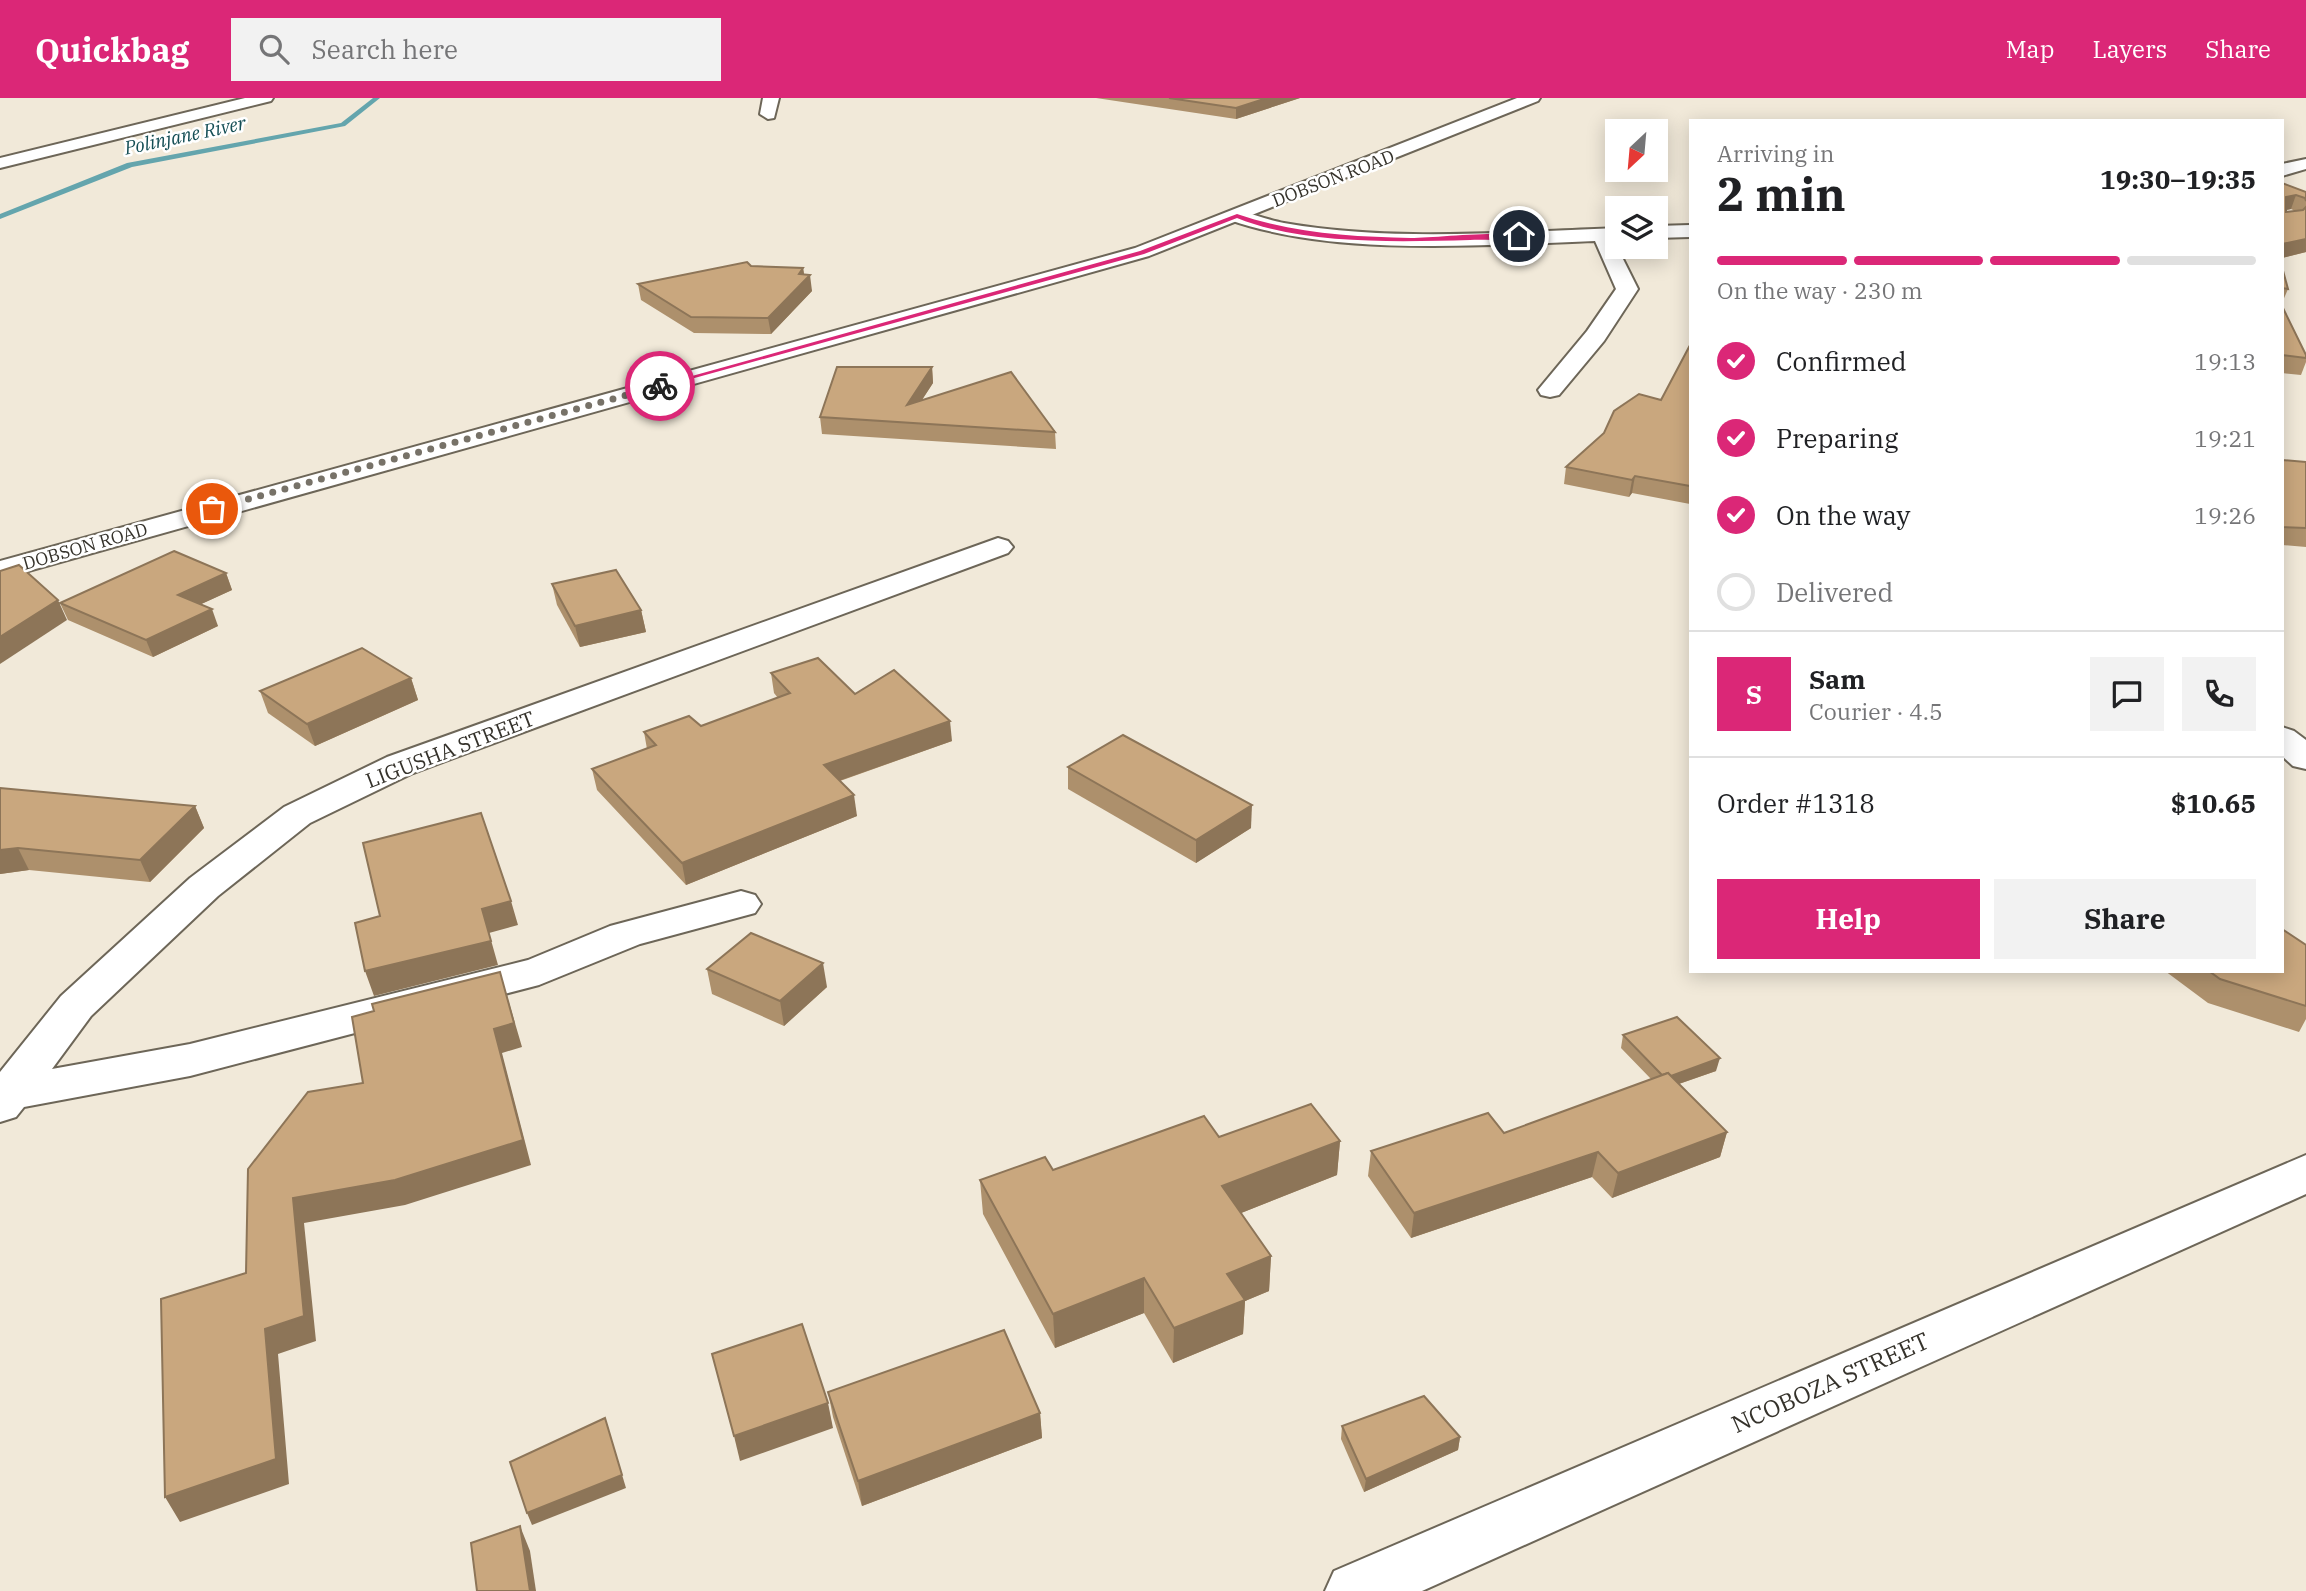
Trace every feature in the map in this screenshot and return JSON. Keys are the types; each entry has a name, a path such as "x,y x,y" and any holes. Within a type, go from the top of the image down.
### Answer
{"street":[{"path":"0,163 265,98"},
{"name":"DOBSON ROAD","path":"0,570 1142,252 1532,98"},
{"path":"2284,169 2306,164"},
{"path":"2284,169 2306,172"},
{"path":"1237,216 1258,224 1293,231 1409,239 1605,234"},
{"path":"1668,232 1689,231"},
{"path":"1550,390 1596,336 1627,289 1618,259"},
{"name":"LIGUSHA STREET","path":"4,1099 76,1006 204,887 296,815 400,765 998,547"},
{"path":"2284,740 2306,758"},
{"path":"4,1099 190,1060 539,971 625,935 741,904"},
{"name":"NCOBOZA STREET","path":"1355,1591 2306,1173"}],"building":[{"path":"1169,98 1267,98 1236,108"},
{"path":"2284,184 2306,192 2306,201 2296,195 2286,197 2286,212 2303,210 2306,207 2306,239 2284,244"},
{"path":"747,262 751,266 803,268 799,274 810,275 768,318 691,317 638,284"},
{"path":"2284,310 2306,355 2306,358 2284,355"},
{"path":"1689,347 1689,486 1635,476 1632,480 1566,467 1604,433 1614,411 1639,394 1661,400"},
{"path":"837,367 932,367 907,405 1011,372 1055,432 820,417"},
{"path":"2284,460 2306,462 2306,528 2284,527"},
{"path":"174,551 226,573 178,595 212,609 146,640 60,603"},
{"path":"19,565 58,600 0,637 0,571"},
{"path":"616,570 641,610 575,626 552,584"},
{"path":"362,648 411,678 307,724 260,691"},
{"path":"818,658 855,694 894,670 950,721 824,765 854,795 682,863 592,769 656,745 644,732 689,716 701,726 790,693 771,673"},
{"path":"1123,735 1252,805 1196,840 1068,767"},
{"path":"0,788 195,806 140,860 18,848 0,850"},
{"path":"481,813 511,901 482,909 491,941 365,971 355,923 380,916 363,843"},
{"path":"2284,930 2306,945 2306,1006 2220,979 2212,973 2284,973"},
{"path":"751,933 823,963 780,1001 707,969"},
{"path":"500,972 514,1023 494,1029 523,1140 395,1180 293,1198 304,1316 265,1329 276,1459 165,1497 161,1299 246,1273 248,1169 308,1092 363,1083 352,1017 374,1011 372,1004"},
{"path":"1677,1017 1720,1058 1671,1076 1668,1073 1662,1075 1623,1035"},
{"path":"1668,1073 1727,1132 1618,1173 1598,1152 1414,1213 1371,1151 1488,1113 1504,1133"},
{"path":"1311,1104 1340,1141 1222,1186 1271,1256 1227,1274 1245,1300 1174,1328 1144,1278 1053,1314 980,1180 1045,1157 1053,1170 1204,1116 1219,1137"},
{"path":"802,1324 828,1403 734,1436 712,1354"},
{"path":"1004,1330 1040,1413 858,1481 828,1392"},
{"path":"1424,1396 1460,1437 1366,1479 1342,1426"},
{"path":"605,1418 622,1475 527,1513 510,1462"},
{"path":"520,1526 530,1591 477,1591 471,1543"}],"waterway":[{"name":"Polinjane River","path":"0,217 130,165 343,125 377,98"}],"way so far":[{"path":"212,509 660,386"}],"route":[{"path":"660,386 1142,252 1237,216 1258,224 1293,231 1350,236 1409,239 1519,236"}]}
